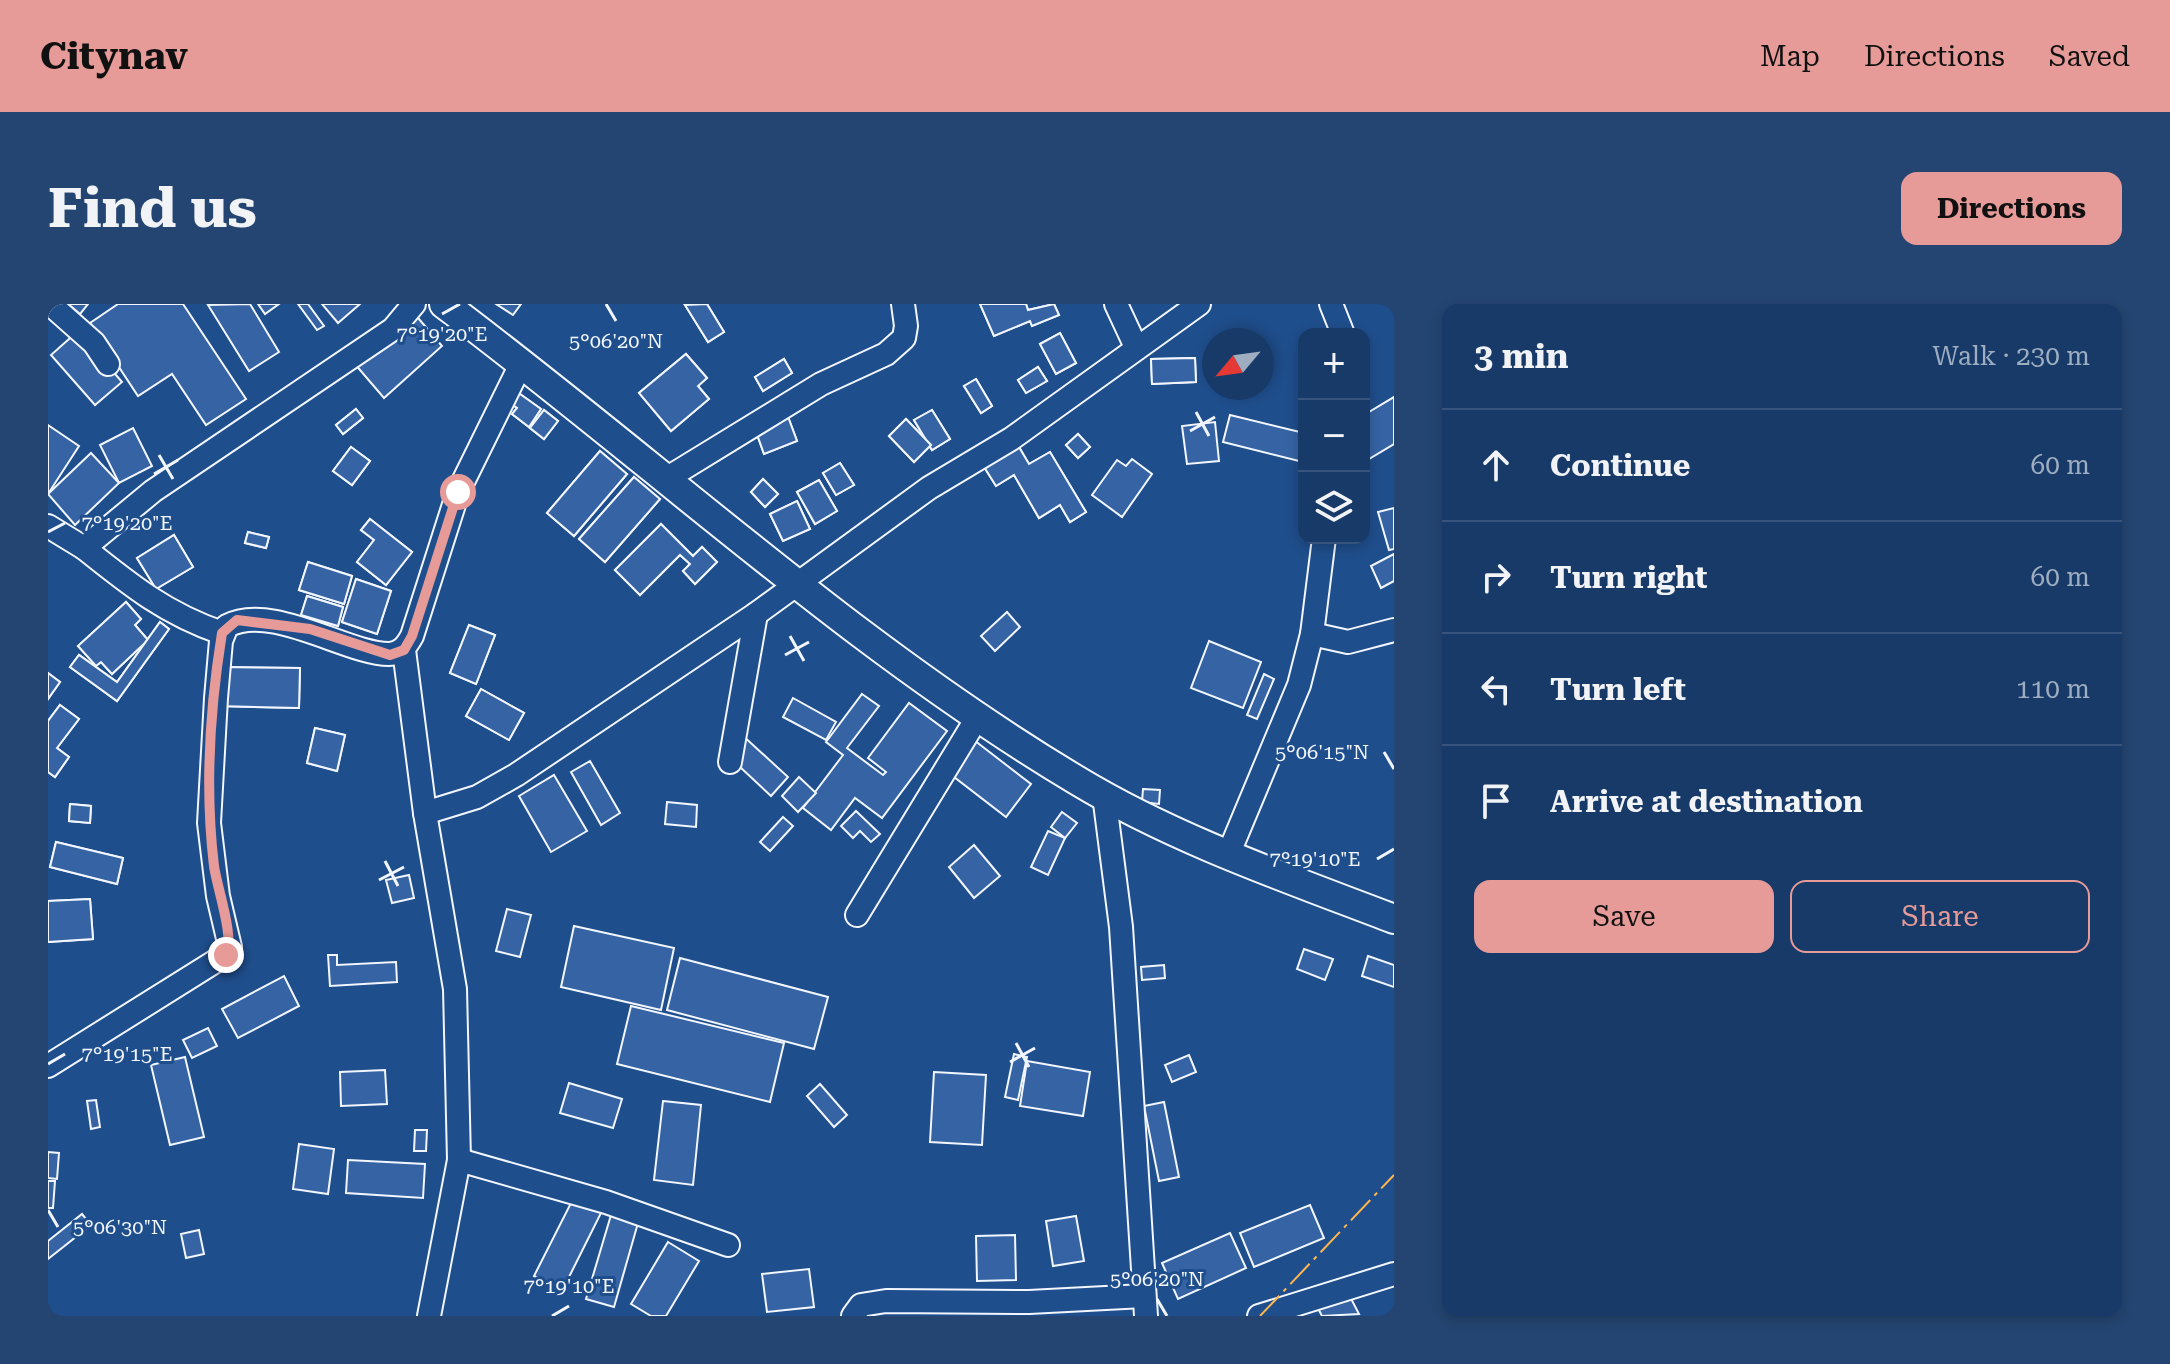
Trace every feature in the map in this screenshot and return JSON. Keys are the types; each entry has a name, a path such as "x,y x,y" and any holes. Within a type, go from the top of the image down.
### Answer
{"main road":[{"path":"444,304 522,362 797,583 977,718 1104,795 1228,855 1394,919"}],"street":[{"path":"50,304 94,343 108,364"},
{"path":"84,548 153,491 393,329 414,304"},
{"path":"666,479 821,384 886,354 904,338 903,304"},
{"path":"1116,304 1136,347"},
{"path":"425,813 497,787 756,614 929,488 1011,439 1199,304"},
{"path":"1331,304 1341,328"},
{"path":"429,1316 459,1160 455,989 425,813 404,650 412,636 458,492 522,362"},
{"path":"48,526 84,548 153,602 183,620 222,633"},
{"path":"1228,855 1299,685 1312,634 1323,544"},
{"path":"730,762 756,614"},
{"path":"48,1066 219,959 230,947 218,896 209,823 222,633 237,620 249,621 310,629 390,655 404,650"},
{"path":"1312,634 1348,642 1394,630"},
{"path":"857,915 977,718"},
{"path":"853,1316 861,1305 886,1301 1145,1306 1121,927 1104,795"},
{"path":"459,1160 606,1202 728,1245"},
{"path":"1259,1316 1394,1274"}],"building":[{"path":"68,304 88,304 80,314"},
{"path":"118,304 183,304 246,399 206,425 172,374 138,396 90,323"},
{"path":"250,304 279,352 249,371 208,305"},
{"path":"258,304 279,304 265,314"},
{"path":"298,304 308,304 324,326 317,330"},
{"path":"322,304 360,304 338,323"},
{"path":"496,304 521,304 513,315"},
{"path":"707,304 724,332 708,342 685,305"},
{"path":"707,304 724,332 708,342 685,305"},
{"path":"980,304 1026,304 1028,310 1054,304 1059,315 1032,326 1030,321 994,336"},
{"path":"980,304 1026,304 1028,310 1054,304 1059,315 1032,326 1030,321 994,336"},
{"path":"413,312 442,346 384,398 354,363"},
{"path":"78,331 122,382 95,405 51,355"},
{"path":"1060,333 1076,363 1056,374 1040,344"},
{"path":"1060,333 1076,363 1056,374 1040,344"},
{"path":"686,354 707,378 698,386 709,399 671,431 639,393"},
{"path":"686,354 707,378 698,386 709,399 671,431 639,393"},
{"path":"1195,358 1196,382 1152,384 1151,359"},
{"path":"1195,358 1196,382 1152,384 1151,359"},
{"path":"784,359 792,373 763,391 755,377"},
{"path":"784,359 792,373 763,391 755,377"},
{"path":"1038,367 1047,381 1026,393 1018,380"},
{"path":"1038,367 1047,381 1026,393 1018,380"},
{"path":"976,379 992,406 981,413 964,386"},
{"path":"976,379 992,406 981,413 964,386"},
{"path":"513,389 541,409 529,427 512,414 517,408 506,400"},
{"path":"513,389 541,409 529,427 512,414 517,408 506,400"},
{"path":"1394,397 1394,444 1370,458 1370,411"},
{"path":"356,409 363,418 343,434 336,425"},
{"path":"356,409 363,418 343,434 336,425"},
{"path":"544,410 558,421 544,439 530,428"},
{"path":"544,410 558,421 544,439 530,428"},
{"path":"932,410 950,439 932,450 914,420"},
{"path":"932,410 950,439 932,450 914,420"},
{"path":"787,414 797,441 764,454 754,426"},
{"path":"787,414 797,441 764,454 754,426"},
{"path":"1230,415 1298,432 1298,461 1223,442"},
{"path":"906,419 931,445 914,462 889,436"},
{"path":"906,419 931,445 914,462 889,436"},
{"path":"1215,422 1219,461 1187,464 1182,426"},
{"path":"48,425 79,446 48,494"},
{"path":"133,428 152,466 119,483 100,445"},
{"path":"1078,434 1090,447 1078,458 1066,445"},
{"path":"1078,434 1090,447 1078,458 1066,445"},
{"path":"1016,442 1029,464 1050,452 1086,512 1070,522 1060,505 1039,518 1014,475 996,486 981,462"},
{"path":"1016,442 1029,464 1050,452 1086,512 1070,522 1060,505 1039,518 1014,475 996,486 981,462"},
{"path":"351,447 370,461 352,485 333,471"},
{"path":"351,447 370,461 352,485 333,471"},
{"path":"600,451 627,474 574,536 547,513"},
{"path":"600,451 627,474 574,536 547,513"},
{"path":"91,453 119,483 75,525 48,494"},
{"path":"1132,459 1152,474 1122,517 1092,495 1117,460 1126,466"},
{"path":"840,463 854,485 836,495 823,473"},
{"path":"840,463 854,485 836,495 823,473"},
{"path":"634,477 660,499 605,562 579,539"},
{"path":"634,477 660,499 605,562 579,539"},
{"path":"763,479 778,494 765,507 751,492"},
{"path":"763,479 778,494 765,507 751,492"},
{"path":"819,480 837,511 815,524 797,492"},
{"path":"819,480 837,511 815,524 797,492"},
{"path":"797,501 810,529 783,541 770,514"},
{"path":"797,501 810,529 783,541 770,514"},
{"path":"1394,508 1394,549 1389,550 1378,512"},
{"path":"370,519 412,552 386,585 357,562 374,540 361,530"},
{"path":"370,519 412,552 386,585 357,562 374,540 361,530"},
{"path":"661,524 693,556 702,547 717,562 695,584 683,571 690,564 680,555 640,595 615,570"},
{"path":"661,524 693,556 702,547 717,562 695,584 683,571 690,564 680,555 640,595 615,570"},
{"path":"248,532 269,537 266,548 245,543"},
{"path":"248,532 269,537 266,548 245,543"},
{"path":"174,535 193,567 156,589 137,558"},
{"path":"174,535 193,567 156,589 137,558"},
{"path":"1394,554 1394,581 1381,588 1371,566"},
{"path":"308,562 352,576 344,604 299,590"},
{"path":"308,562 352,576 344,604 299,590"},
{"path":"356,579 391,591 377,634 342,622"},
{"path":"356,579 391,591 377,634 342,622"},
{"path":"307,596 343,607 338,626 301,615"},
{"path":"307,596 343,607 338,626 301,615"},
{"path":"126,602 141,619 135,625 148,640 112,674 101,662 96,666 78,646"},
{"path":"126,602 141,619 135,625 148,640 112,674 101,662 96,666 78,646"},
{"path":"1007,612 1020,627 995,651 981,636"},
{"path":"160,622 169,629 117,701 70,667 79,655 117,682"},
{"path":"160,622 169,629 117,701 70,667 79,655 117,682"},
{"path":"469,625 495,635 476,684 450,673"},
{"path":"469,625 495,635 476,684 450,673"},
{"path":"1209,641 1261,662 1243,708 1191,688"},
{"path":"218,667 300,668 299,708 218,706"},
{"path":"218,667 300,668 299,708 218,706"},
{"path":"48,673 60,682 48,699"},
{"path":"48,673 60,682 48,699"},
{"path":"1264,674 1274,679 1257,719 1247,715"},
{"path":"481,689 524,713 509,740 466,716"},
{"path":"481,689 524,713 509,740 466,716"},
{"path":"862,694 879,706 847,748 883,775 886,772 868,758 909,703 947,731 882,818 855,798 831,830 803,808 843,755 826,742"},
{"path":"793,698 836,722 826,740 783,717"},
{"path":"60,705 79,719 57,748 69,757 55,777 48,772 48,721"},
{"path":"60,705 79,719 57,748 69,757 55,777 48,772 48,721"},
{"path":"315,728 345,735 337,771 307,763"},
{"path":"315,728 345,735 337,771 307,763"},
{"path":"741,734 788,777 771,796 725,753"},
{"path":"970,737 1031,784 1006,817 945,770"},
{"path":"590,761 620,813 601,825 571,772"},
{"path":"554,775 587,831 551,852 519,796"},
{"path":"799,777 816,793 798,812 782,796"},
{"path":"1143,789 1160,790 1159,804 1142,802"},
{"path":"667,802 697,805 696,827 665,824"},
{"path":"70,804 91,806 90,823 69,821"},
{"path":"70,804 91,806 90,823 69,821"},
{"path":"856,811 880,834 871,842 860,831 853,838 841,826"},
{"path":"1062,812 1077,823 1065,838 1051,827"},
{"path":"783,817 793,826 770,851 760,842"},
{"path":"1048,831 1065,838 1048,875 1031,867"},
{"path":"56,842 123,858 117,884 50,867"},
{"path":"56,842 123,858 117,884 50,867"},
{"path":"974,845 1000,876 974,898 949,867"},
{"path":"409,875 414,898 392,903 386,880"},
{"path":"90,899 93,939 48,942 48,901"},
{"path":"90,899 93,939 48,942 48,901"},
{"path":"507,909 531,915 520,957 496,951"},
{"path":"574,926 674,948 661,1010 561,987"},
{"path":"1304,949 1333,959 1325,980 1297,969"},
{"path":"328,955 337,955 337,965 396,962 397,982 330,986"},
{"path":"1368,956 1394,965 1394,987 1362,976"},
{"path":"680,958 828,997 814,1049 667,1010"},
{"path":"1164,965 1165,978 1142,980 1141,967"},
{"path":"284,976 299,1006 238,1038 222,1009"},
{"path":"631,1006 784,1043 770,1102 617,1064"},
{"path":"208,1028 217,1046 192,1058 183,1040"},
{"path":"1014,1054 1027,1057 1018,1100 1005,1097"},
{"path":"1189,1055 1196,1072 1172,1082 1165,1065"},
{"path":"185,1057 204,1137 170,1145 151,1065"},
{"path":"1027,1061 1090,1072 1083,1116 1020,1106"},
{"path":"385,1070 387,1104 341,1106 340,1072"},
{"path":"934,1072 986,1075 982,1145 930,1142"},
{"path":"569,1083 622,1099 613,1128 560,1113"},
{"path":"820,1084 847,1115 834,1127 807,1096"},
{"path":"96,1100 100,1127 91,1129 87,1101"},
{"path":"663,1101 701,1105 693,1185 654,1180"},
{"path":"1164,1102 1179,1177 1159,1181 1144,1106"},
{"path":"415,1130 427,1130 426,1151 414,1151"},
{"path":"299,1144 334,1149 328,1194 293,1189"},
{"path":"48,1152 59,1153 57,1179 48,1178"},
{"path":"348,1160 425,1164 423,1198 346,1193"},
{"path":"48,1181 55,1181 53,1208 48,1208"},
{"path":"573,1199 601,1213 562,1291 534,1276"},
{"path":"1310,1205 1324,1238 1254,1267 1240,1233"},
{"path":"82,1214 91,1225 48,1259 48,1241"},
{"path":"611,1215 638,1223 614,1307 586,1299"},
{"path":"1076,1216 1084,1261 1053,1266 1046,1221"},
{"path":"199,1230 204,1254 186,1258 181,1234"},
{"path":"1230,1233 1246,1268 1178,1299 1162,1263"},
{"path":"1015,1235 1016,1280 977,1281 976,1236"},
{"path":"668,1242 699,1261 666,1316 651,1316 631,1304"},
{"path":"809,1269 814,1307 767,1312 762,1274"},
{"path":"1343,1283 1359,1314 1322,1316 1313,1299"}],"power":[{"path":"1260,1316 1394,1175"}],"route":[{"path":"226,955 230,938 218,896 209,823 222,633 237,620 249,621 310,629 390,655 404,650 412,636 458,492"}]}
